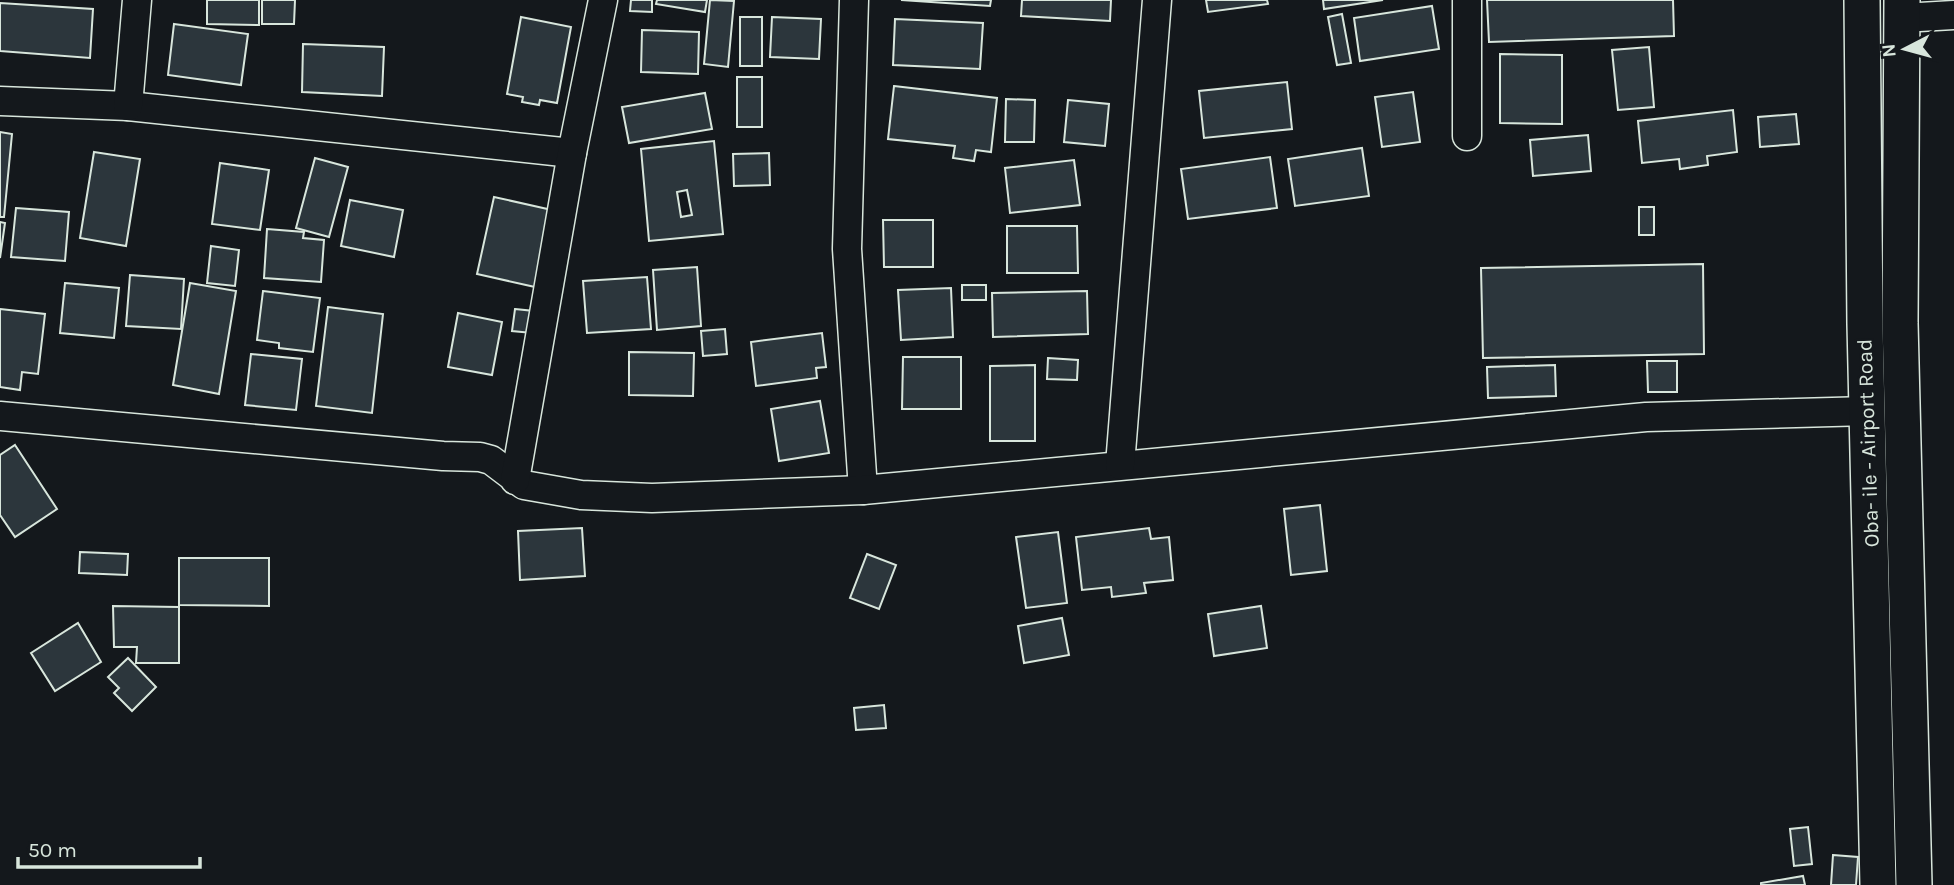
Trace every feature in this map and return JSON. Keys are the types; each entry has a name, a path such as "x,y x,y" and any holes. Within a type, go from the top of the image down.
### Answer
{"main road":[{"name":"Oba- ile - Airport Road","path":"1862,0 1865,324 1878,885"},
{"name":"Oba- ile - Airport Road","path":"1902,9 1900,323 1914,885"},
{"path":"1865,324 1900,323"}],"street":[{"path":"128,106 137,0"},
{"path":"515,480 572,153 603,0"},
{"path":"854,0 847,249 863,489"},
{"path":"1120,465 1157,0"},
{"path":"1467,0 1467,136"},
{"path":"1902,9 1954,15"},
{"path":"0,101 128,106 572,153"},
{"path":"0,416 443,456 480,457 491,460 524,485 581,495 652,498 863,489 1646,417 1868,411"}],"building":[{"path":"207,0 259,0 259,25 207,24"},
{"path":"262,0 295,0 294,24 262,24"},
{"path":"631,0 652,0 652,12 630,11"},
{"path":"657,0 707,0 705,12 656,4"},
{"path":"710,0 734,1 728,67 704,64"},
{"path":"901,0 991,0 990,6"},
{"path":"1022,0 1111,0 1110,21 1021,16"},
{"path":"1206,0 1267,0 1268,4 1208,12"},
{"path":"1323,0 1383,0 1324,9"},
{"path":"1487,0 1673,0 1674,36 1489,42"},
{"path":"0,3 93,9 90,58 0,51"},
{"path":"1432,6 1439,49 1360,61 1354,18"},
{"path":"1342,14 1351,63 1337,65 1328,17"},
{"path":"521,17 571,27 557,103 540,100 539,105 522,102 523,97 507,94"},
{"path":"740,17 762,17 762,66 740,66"},
{"path":"772,17 821,19 819,59 770,57"},
{"path":"895,19 983,23 980,69 893,65"},
{"path":"174,24 248,34 241,85 168,75"},
{"path":"642,30 699,32 698,74 641,72"},
{"path":"303,44 384,47 382,96 302,92"},
{"path":"1649,47 1654,107 1618,110 1612,50"},
{"path":"1500,54 1562,55 1562,124 1500,123"},
{"path":"737,77 762,77 762,127 737,127"},
{"path":"1287,82 1292,129 1204,138 1199,91"},
{"path":"894,86 997,98 991,152 976,150 974,161 953,158 955,146 888,139"},
{"path":"1413,92 1420,142 1382,147 1375,97"},
{"path":"705,93 712,129 629,143 622,107"},
{"path":"1006,99 1035,100 1034,142 1005,142"},
{"path":"1068,100 1109,104 1105,146 1064,142"},
{"path":"1733,110 1737,152 1707,156 1708,165 1680,169 1679,159 1642,163 1638,121"},
{"path":"1796,114 1799,144 1760,147 1758,117"},
{"path":"0,132 12,134 4,217 0,217"},
{"path":"1588,135 1591,171 1533,176 1530,140"},
{"path":"714,141 723,234 649,241 641,149","holes":["687,190 692,215 681,217 677,192"]},
{"path":"1362,148 1369,196 1295,206 1288,159"},
{"path":"94,152 140,159 126,246 80,238"},
{"path":"769,153 770,185 734,186 733,154"},
{"path":"1270,157 1277,208 1188,219 1181,169"},
{"path":"315,158 348,167 329,237 296,228"},
{"path":"1074,160 1080,205 1010,213 1005,168"},
{"path":"220,163 269,170 260,230 212,224"},
{"path":"494,197 552,210 535,287 477,274"},
{"path":"350,200 403,210 394,257 341,246"},
{"path":"1639,207 1654,207 1654,235 1639,235"},
{"path":"16,208 69,212 65,261 11,257"},
{"path":"883,220 933,220 933,267 884,267"},
{"path":"0,222 5,223 0,258"},
{"path":"1007,226 1077,226 1078,273 1007,273"},
{"path":"267,229 304,232 303,238 324,240 321,282 264,278"},
{"path":"211,246 239,250 235,286 207,283"},
{"path":"1703,264 1704,354 1483,358 1481,268"},
{"path":"697,267 701,326 657,330 653,270"},
{"path":"130,275 184,279 181,329 126,326"},
{"path":"647,277 651,329 587,333 583,281"},
{"path":"65,283 119,288 114,338 60,333"},
{"path":"190,283 236,291 219,394 173,385"},
{"path":"962,285 986,285 986,300 962,300"},
{"path":"951,288 953,337 901,340 898,290"},
{"path":"263,291 320,298 313,352 279,348 279,343 257,340"},
{"path":"1087,291 1088,334 993,337 992,293"},
{"path":"328,307 383,314 372,413 316,406"},
{"path":"0,309 45,314 38,374 22,372 20,390 0,387"},
{"path":"515,309 534,311 532,333 512,331"},
{"path":"458,313 502,322 492,375 448,367"},
{"path":"725,329 727,354 703,356 701,331"},
{"path":"822,333 826,367 816,368 817,378 756,386 751,342"},
{"path":"629,352 694,353 693,396 629,395"},
{"path":"251,354 302,359 296,410 245,405"},
{"path":"903,357 961,357 961,409 902,409"},
{"path":"1048,358 1078,360 1077,380 1047,379"},
{"path":"1647,361 1677,361 1677,392 1648,392"},
{"path":"1035,365 1035,441 990,441 990,366"},
{"path":"1555,365 1556,396 1488,398 1487,367"},
{"path":"820,401 829,453 779,461 771,409"},
{"path":"15,445 57,509 15,537 0,515 0,455"},
{"path":"1320,505 1327,571 1291,575 1284,509"},
{"path":"582,528 585,576 520,580 518,531"},
{"path":"1149,528 1151,539 1169,537 1173,580 1144,583 1146,593 1112,597 1111,587 1082,590 1076,537"},
{"path":"1058,532 1067,603 1026,608 1016,537"},
{"path":"80,552 128,554 127,575 79,573"},
{"path":"867,554 896,565 879,609 850,598"},
{"path":"179,558 269,558 269,606 179,605"},
{"path":"113,606 179,607 179,663 136,663 137,647 114,647"},
{"path":"1261,606 1267,648 1214,656 1208,614"},
{"path":"1062,618 1069,655 1024,663 1018,626"},
{"path":"78,623 101,662 55,691 31,653"},
{"path":"128,658 156,687 132,711 114,693 119,688 108,677"},
{"path":"884,705 886,728 856,730 854,708"},
{"path":"1808,827 1812,864 1794,866 1790,829"},
{"path":"1833,855 1858,857 1856,885 1831,885"},
{"path":"1803,876 1805,885 1761,885 1761,883"}]}
